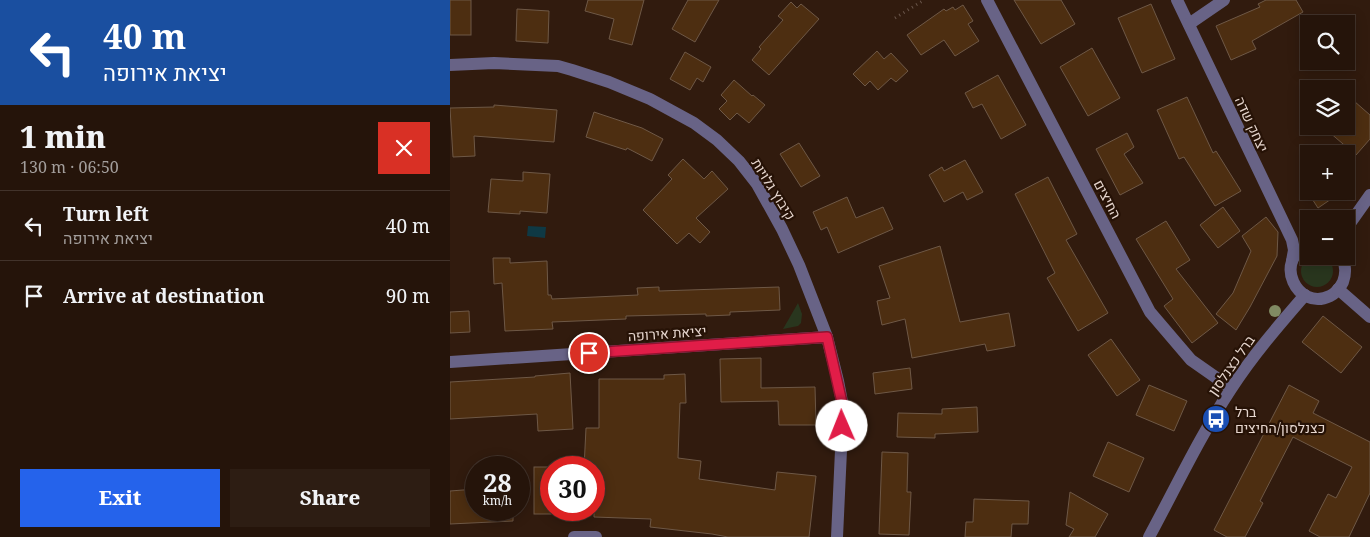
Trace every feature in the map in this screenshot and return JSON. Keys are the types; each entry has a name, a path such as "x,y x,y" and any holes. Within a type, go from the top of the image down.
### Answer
{"street":[{"name":"החיצים","path":"987,0 1150,312 1191,360 1231,388"},
{"name":"יצחק שדה","path":"1177,0 1292,240 1294,250 1290,270 1291,279 1295,287 1304,295"},
{"path":"1188,24 1224,0"},
{"name":"קיבוץ גלויות","path":"450,65 477,62 558,66 609,82 650,99 694,122 740,161 757,184 782,229 799,265 827,337 843,407 837,537"},
{"path":"1355,216 1370,195"},
{"path":"1292,261 1300,250"},
{"path":"1304,295 1319,299 1328,297 1338,289 1345,277 1344,265"},
{"path":"1338,289 1370,318"},
{"name":"ברל כצנלסון","path":"1150,537 1203,435 1231,388 1262,345 1304,295"},
{"name":"יציאת אירופה","path":"450,362 827,337"},
{"path":"574,537 596,537"}],"path":[{"path":"895,18 924,0"}],"green space":[{"path":"1303,265 1331,265 1333,271 1328,282 1317,287 1306,282 1301,271"},
{"path":"798,303 802,314 801,323 798,326 783,329"}],"water":[{"path":"528,226 546,227 545,238 527,236"}],"building":[{"path":"450,0 471,0 471,35 450,35"},
{"path":"588,0 644,0 632,45 609,39 614,19 585,11"},
{"path":"688,0 719,0 695,42 672,29"},
{"path":"1014,0 1061,0 1075,24 1041,44"},
{"path":"1266,0 1296,0 1303,12 1252,41 1256,49 1231,60 1216,26 1260,7 1258,4"},
{"path":"791,2 797,8 801,4 819,19 769,75 752,60 761,49 759,47 783,20 778,16"},
{"path":"1151,4 1175,59 1142,73 1118,18"},
{"path":"963,5 973,21 968,24 979,41 955,56 944,40 921,55 907,35 944,9 946,11 953,7 955,10"},
{"path":"517,9 549,11 548,43 516,41"},
{"path":"1092,48 1120,98 1088,116 1060,67"},
{"path":"877,51 884,59 891,53 908,71 896,82 891,78 878,90 870,81 865,86 853,74"},
{"path":"685,52 711,67 703,82 697,78 690,90 670,79"},
{"path":"998,75 1026,125 1001,139 982,104 973,108 965,93"},
{"path":"734,80 765,105 749,123 737,113 730,120 719,109 727,101 721,95"},
{"path":"1187,97 1213,153 1216,151 1241,191 1215,206 1184,157 1179,159 1157,110"},
{"path":"1355,102 1370,115 1370,139 1356,155 1355,145 1344,145 1333,135 1355,135"},
{"path":"494,105 557,110 554,142 474,136 475,156 453,157 450,108 494,107"},
{"path":"594,112 642,128 663,139 652,161 627,148 626,150 586,137"},
{"path":"1127,133 1134,147 1124,154 1143,183 1120,195 1096,149"},
{"path":"799,143 820,176 801,187 780,154"},
{"path":"683,159 704,179 712,171 728,189 696,218 710,232 700,243 689,233 677,244 643,210 672,179 668,175"},
{"path":"965,160 983,192 967,200 963,192 944,202 929,175 942,167 944,171"},
{"path":"523,172 550,174 547,213 520,211 520,214 488,212 491,179 523,181"},
{"path":"1048,177 1077,234 1066,240 1108,313 1078,331 1047,278 1055,273 1015,194"},
{"path":"847,197 856,218 883,207 893,229 838,253 827,227 821,230 813,212"},
{"path":"1313,200 1330,200 1318,208"},
{"path":"1223,207 1240,231 1218,248 1200,225"},
{"path":"1266,217 1278,232 1277,256 1236,330 1216,314 1233,293 1251,251 1242,236"},
{"path":"1166,221 1190,260 1176,269 1218,323 1192,343 1164,306 1173,299 1136,239"},
{"path":"940,246 960,322 1009,313 1015,346 987,351 985,344 912,358 905,319 882,325 877,301 890,298 879,266"},
{"path":"493,258 510,258 510,263 547,261 548,295 551,295 552,299 638,295 637,288 659,287 659,291 779,287 780,310 730,312 730,315 706,316 706,314 626,316 626,319 552,322 553,329 505,331 502,283 494,284"},
{"path":"469,311 470,332 450,333 450,312"},
{"path":"1323,316 1362,347 1341,373 1302,342"},
{"path":"1111,339 1140,380 1117,396 1088,355"},
{"path":"761,358 761,388 815,387 816,425 779,425 778,401 721,402 720,359"},
{"path":"910,368 912,389 875,394 873,373"},
{"path":"570,373 573,429 538,431 537,414 450,419 450,382"},
{"path":"685,374 686,403 680,403 678,458 701,461 699,479 775,490 777,472 816,476 809,537 728,537 650,527 651,519 605,517 605,456 585,456 586,428 599,428 599,379 664,379 664,375"},
{"path":"1149,385 1187,401 1174,431 1136,415"},
{"path":"1289,385 1319,401 1313,413 1370,442 1370,493 1349,537 1320,537 1309,531 1328,494 1336,498 1352,467 1293,437 1260,501 1263,503 1245,537 1227,537 1214,530"},
{"path":"977,407 978,432 935,434 935,438 897,437 898,413 942,414 942,409"},
{"path":"1108,442 1144,458 1129,492 1093,476"},
{"path":"882,452 908,453 907,492 911,492 909,535 879,534"},
{"path":"534,467 540,467 540,514 534,514"},
{"path":"465,490 465,521 513,521 450,524 450,491"},
{"path":"1070,492 1108,514 1095,537 1069,537 1074,529 1066,525"},
{"path":"974,499 1029,501 1028,524 1012,524 1011,537 965,537 966,522 973,522"}],"place":[{"name":"ברל כצנלסון/החיצים","path":"1216,419"}],"route":[{"path":"589,353 827,337 843,407 842,426"}]}
